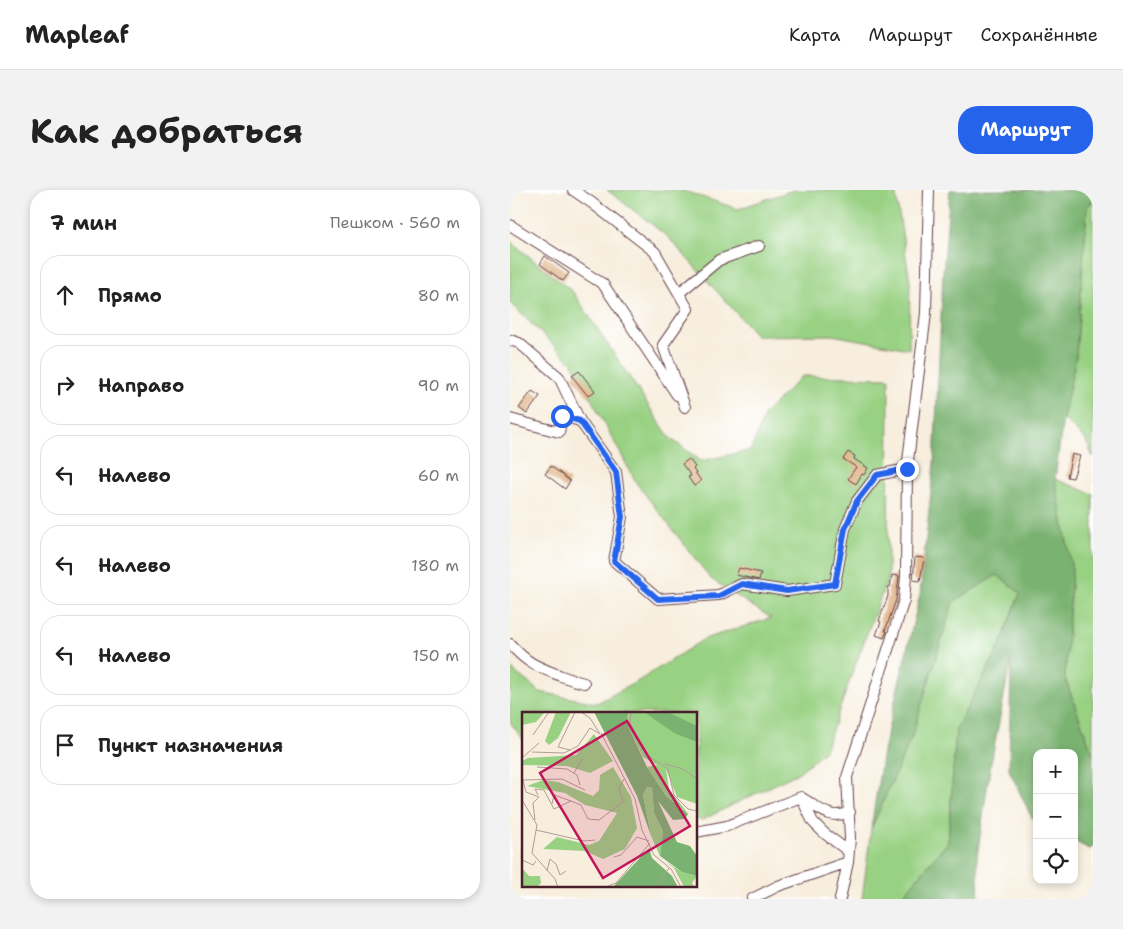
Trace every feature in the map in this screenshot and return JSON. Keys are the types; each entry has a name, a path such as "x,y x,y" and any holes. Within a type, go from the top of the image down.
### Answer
{"lane":[{"path":"510,225 602,284 686,407 663,345 688,309 656,252 572,190"},
{"path":"840,899 850,838 847,777 904,600 907,469 926,313 929,190"},
{"path":"679,293 719,260 758,246"},
{"path":"510,340 519,343 559,377 580,421 616,472 622,517 614,561 658,599 719,596 742,584 787,591 835,584 845,529 857,501 877,475 907,469"},
{"path":"510,419 559,432 562,416 580,421"},
{"path":"510,644 524,659 539,668 573,681 584,682"},
{"path":"801,797 823,811 836,816 850,812"},
{"path":"698,832 727,826 801,797"},
{"path":"801,797 813,822 848,857"},
{"path":"752,899 848,857"}],"green space":[{"path":"607,190 681,190 738,209 793,190 895,190 910,281 909,349 832,335 757,336 667,236"},
{"path":"950,190 1093,190 1093,199 1087,208 1076,357 1063,418 1055,479 1072,570 1065,678 1093,755 1093,847 1089,849 1078,843 1078,749 1033,749 1033,818 1009,770 1011,660 990,768 977,857 979,899 900,899 948,842 956,729 999,648 1020,593 997,575 953,602 912,736 871,829 883,751 920,594 934,464 943,273"},
{"path":"1093,199 1093,457 1085,439 1063,418 1076,357 1087,208"},
{"path":"510,241 573,292 670,438 701,461 751,450 765,413 802,376 889,378 888,578 825,750 798,773 702,820 698,819 698,712 522,712 522,738 510,722 510,668 540,692 597,703 640,680 704,639 771,618 711,579 637,484 572,363 510,303"},
{"path":"1055,479 1093,494 1093,755 1065,678 1072,570"},
{"path":"997,575 1020,593 999,648 956,729 948,842 900,899 862,899 871,829 912,736 953,601"}],"building":[{"path":"545,256 569,273 563,281 540,264"},
{"path":"579,371 595,391 588,396 572,376"},
{"path":"532,391 540,396 527,414 519,408"},
{"path":"848,452 855,456 854,459 868,468 856,484 848,479 856,467 843,459"},
{"path":"1072,454 1080,456 1073,478 1067,477"},
{"path":"689,459 701,481 694,486 688,477 691,476 682,464"},
{"path":"551,466 570,481 565,489 545,474"},
{"path":"915,557 924,558 920,581 913,580"},
{"path":"739,568 761,573 759,580 736,575"},
{"path":"892,575 899,576 896,600 884,638 876,635 888,596 888,587 890,587"}],"route":[{"path":"562,416 580,421 616,472 622,517 614,561 658,599 719,596 742,584 787,591 835,584 845,529 857,501 877,475 907,469"}]}
